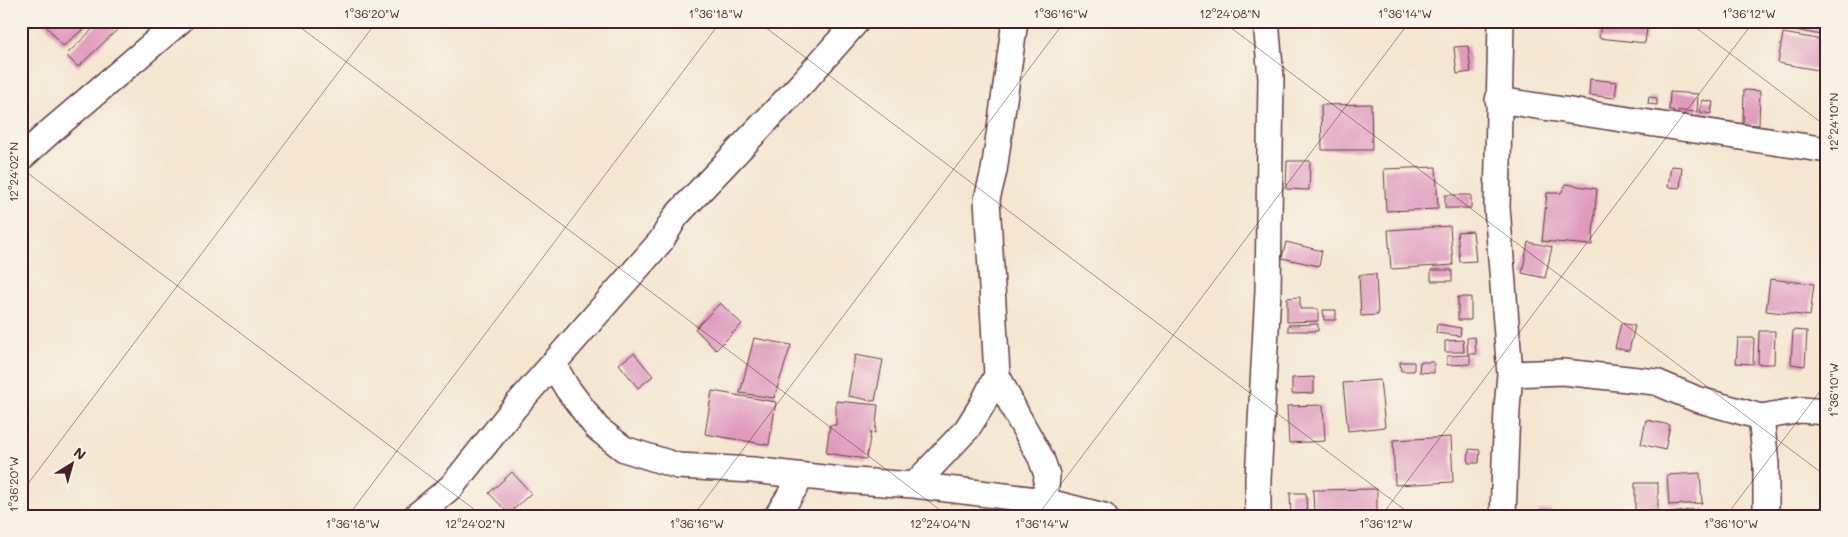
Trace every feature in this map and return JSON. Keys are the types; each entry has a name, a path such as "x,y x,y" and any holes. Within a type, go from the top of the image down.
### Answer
{"street":[{"path":"21,158 180,21"},
{"path":"416,516 452,486 515,407 661,241 676,216 804,81 857,21"},
{"path":"1015,21 994,171 987,199 997,375 1016,415 1041,458 1047,476 1045,501"},
{"path":"1258,516 1258,479 1268,292 1271,78 1266,21"},
{"path":"1501,21 1497,207 1510,374 1503,516"},
{"path":"1498,100 1827,150"},
{"path":"553,364 567,388 596,428 624,449 678,466 753,470 840,480 914,485 1045,501 1104,516"},
{"path":"1510,374 1563,372 1656,382 1696,399 1761,417 1801,410 1827,412"},
{"path":"914,485 967,429 997,375"},
{"path":"1761,417 1766,464 1766,516"},
{"path":"778,516 802,476"}],"building":[{"path":"42,21 93,21 63,46"},
{"path":"101,21 108,21 117,30 78,67 66,55"},
{"path":"1601,21 1648,21 1645,43 1599,38"},
{"path":"1776,21 1827,21 1826,36 1775,26"},
{"path":"1783,33 1823,40 1818,70 1778,63"},
{"path":"1468,46 1471,72 1457,74 1454,47"},
{"path":"1590,79 1617,82 1615,98 1589,95"},
{"path":"1744,90 1760,91 1759,125 1743,124"},
{"path":"1670,92 1698,94 1697,112 1669,110"},
{"path":"1649,97 1657,98 1657,105 1648,104"},
{"path":"1702,100 1713,102 1711,114 1700,112"},
{"path":"1371,104 1372,150 1322,150 1321,105"},
{"path":"1287,161 1310,161 1309,190 1286,189"},
{"path":"1671,166 1682,167 1680,188 1668,187"},
{"path":"1436,167 1438,209 1386,211 1384,169"},
{"path":"1566,184 1597,189 1592,245 1542,241 1547,193 1561,193"},
{"path":"1445,195 1471,195 1471,208 1445,208"},
{"path":"1450,226 1453,265 1391,269 1388,230"},
{"path":"1473,231 1476,261 1460,262 1457,232"},
{"path":"1286,242 1322,251 1319,266 1282,258"},
{"path":"1528,242 1552,247 1545,278 1522,273"},
{"path":"1431,270 1452,270 1452,281 1431,281"},
{"path":"1376,274 1378,315 1361,316 1359,275"},
{"path":"1770,279 1814,284 1810,316 1766,311"},
{"path":"1300,297 1300,309 1318,309 1318,321 1287,322 1287,298"},
{"path":"1458,297 1471,297 1471,320 1458,320"},
{"path":"720,303 742,324 716,350 695,329"},
{"path":"1323,310 1336,310 1336,320 1324,320"},
{"path":"1621,323 1635,326 1629,351 1615,348"},
{"path":"1318,324 1318,331 1288,331 1288,325"},
{"path":"1437,324 1461,328 1460,336 1436,333"},
{"path":"1793,330 1807,331 1805,366 1791,364"},
{"path":"1759,331 1775,331 1774,364 1758,364"},
{"path":"1475,337 1476,354 1468,354 1467,338"},
{"path":"754,338 791,345 774,398 740,393"},
{"path":"1738,338 1754,338 1753,364 1736,363"},
{"path":"1463,340 1464,352 1445,352 1445,341"},
{"path":"634,353 653,376 638,388 619,364"},
{"path":"855,355 883,360 875,401 848,396"},
{"path":"1470,355 1470,364 1447,365 1447,356"},
{"path":"1400,362 1414,362 1414,371 1401,371"},
{"path":"1420,362 1434,362 1434,373 1419,372"},
{"path":"1314,377 1314,393 1292,394 1292,378"},
{"path":"1380,380 1385,427 1348,431 1343,383"},
{"path":"712,391 776,402 769,445 705,434"},
{"path":"836,401 878,405 875,433 871,432 866,459 826,453 830,425 836,425"},
{"path":"1323,405 1325,441 1289,443 1287,406"},
{"path":"1646,420 1670,425 1665,450 1641,444"},
{"path":"1451,437 1453,482 1395,485 1393,440"},
{"path":"1469,449 1480,450 1479,463 1468,463"},
{"path":"512,472 531,493 509,514 489,493"},
{"path":"1700,473 1702,503 1669,505 1667,475"},
{"path":"1635,483 1658,483 1658,511 1635,513"},
{"path":"1377,489 1377,516 1314,516 1313,490"},
{"path":"1290,493 1306,493 1307,516 1291,516"},
{"path":"1699,509 1700,516 1671,516 1670,513"},
{"path":"1551,510 1551,516 1539,516 1538,511"},
{"path":"1727,511 1728,516 1708,516 1708,513"}]}
